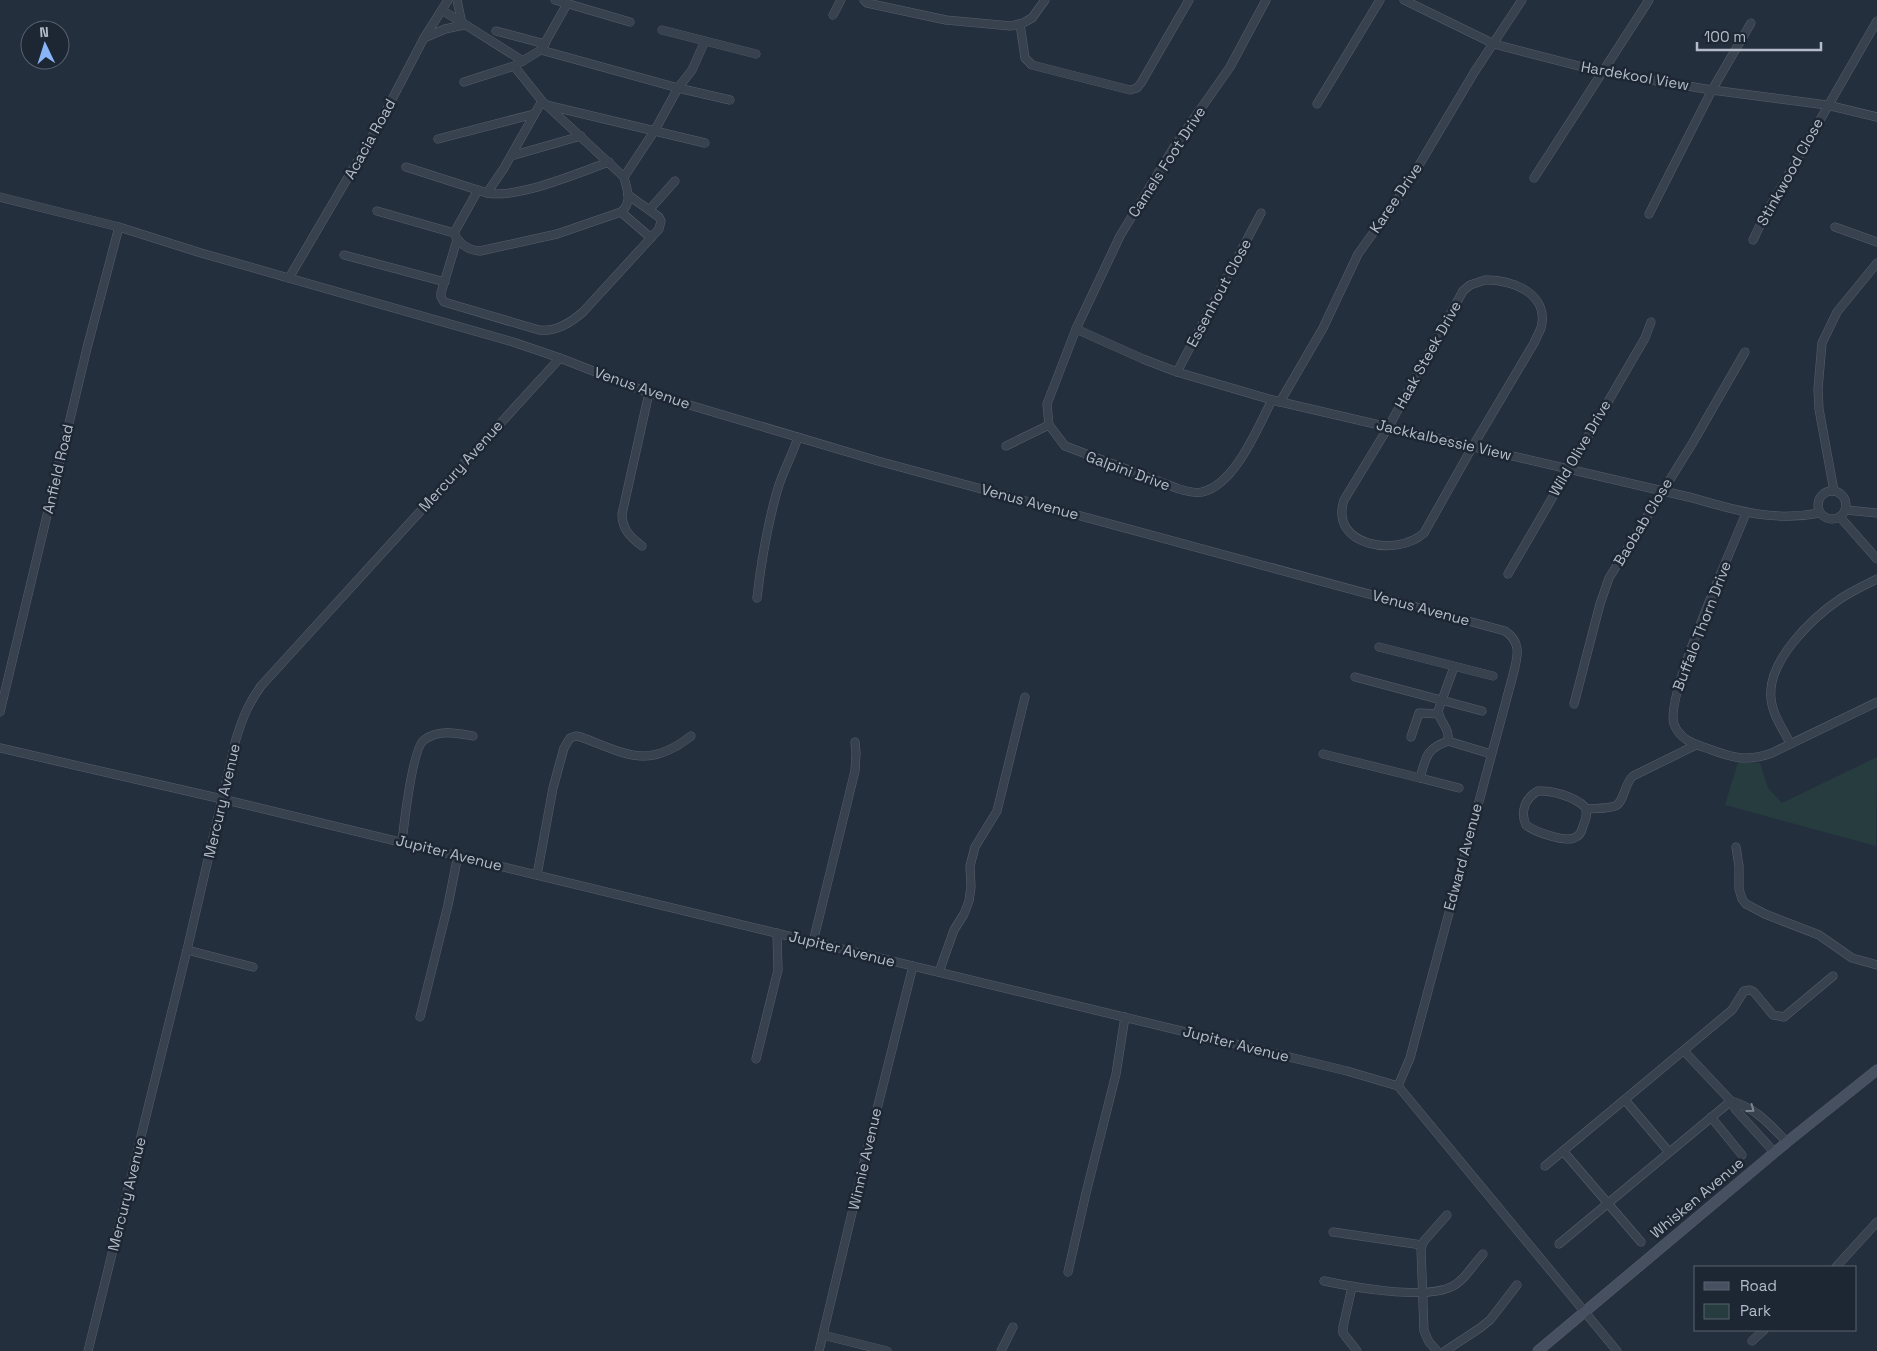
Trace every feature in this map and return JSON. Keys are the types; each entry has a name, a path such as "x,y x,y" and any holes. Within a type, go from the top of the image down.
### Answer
{"street":[{"name":"Acacia Road","path":"289,278 377,128 424,38 448,0"},
{"path":"458,0 463,24"},
{"path":"555,0 630,22"},
{"path":"833,15 841,0"},
{"path":"864,0 946,20 1002,25 1020,24 1032,18 1045,0"},
{"name":"Camels Foot Drive","path":"1076,329 1120,236 1174,147 1230,67 1266,0"},
{"path":"1317,104 1380,0"},
{"name":"Hardekool View","path":"1404,0 1494,44 1602,72 1712,90 1827,105 1877,117"},
{"name":"Karee Drive","path":"1276,401 1323,328 1358,254 1406,187 1475,71 1522,0"},
{"path":"1534,178 1649,0"},
{"path":"1020,24 1024,54 1032,65 1130,90 1137,88 1141,83 1186,1"},
{"path":"464,82 514,66 543,47 566,4"},
{"path":"442,10 522,61"},
{"name":"Stinkwood Close","path":"1753,240 1764,216 1877,21"},
{"path":"1649,214 1712,90 1751,23"},
{"path":"424,38 463,24"},
{"path":"662,30 756,54"},
{"path":"496,31 678,88 730,100"},
{"path":"624,177 655,130 678,88 696,63 705,41"},
{"path":"377,211 456,236 465,247 474,251 487,251 557,234 621,212 628,204 624,177 544,103 514,66"},
{"path":"487,193 511,156 534,114 544,103"},
{"path":"544,103 705,143"},
{"path":"438,139 534,114"},
{"path":"511,156 581,136"},
{"path":"406,167 487,193 500,194 518,192 609,162"},
{"path":"650,209 675,181"},
{"path":"478,190 456,236 441,297 446,304 539,330 552,329 572,322 659,228 661,221 659,217 628,195"},
{"name":"Venus Avenue","path":"0,197 119,227 513,342 560,358 649,394 878,461 1506,632"},
{"path":"621,212 650,238"},
{"name":"Essenhout Close","path":"1178,372 1261,213"},
{"name":"Anfield Road","path":"0,712 87,348 119,227"},
{"path":"1835,227 1877,242"},
{"path":"344,255 445,282"},
{"path":"1846,510 1844,498 1834,491 1819,409 1818,389 1822,343 1837,312 1877,263"},
{"name":"Haak Steek Drive","path":"1485,280 1506,281 1525,290 1535,300 1541,312 1541,328 1534,343 1424,534 1413,542 1374,545 1360,540 1349,532 1342,521 1342,507 1344,500 1388,426 1463,291 1485,280"},
{"name":"Wild Olive Drive","path":"1508,574 1645,338 1651,322"},
{"path":"1006,446 1049,425 1047,412 1050,395 1076,329"},
{"name":"Jackkalbessie View","path":"1076,329 1143,359 1178,372 1276,401 1662,491 1746,513 1787,517 1801,517 1820,513"},
{"name":"Baobab Close","path":"1574,704 1604,589 1745,352"},
{"name":"Mercury Avenue","path":"88,1351 187,950 222,799 243,715 248,703 261,686 560,358"},
{"path":"642,546 633,540 625,530 622,514 649,394"},
{"name":"Galpini Drive","path":"1049,425 1062,443 1070,449 1179,489 1198,493 1214,487 1230,473 1276,401"},
{"path":"757,598 763,554 776,494 798,437"},
{"path":"1834,491 1825,493 1819,500 1820,513 1827,518 1840,517 1846,510"},
{"path":"1846,510 1877,513"},
{"name":"Buffalo Thorn Drive","path":"1746,513 1698,630 1674,699 1673,722 1678,733 1696,745 1725,755 1749,759 1772,753 1877,702"},
{"path":"1840,517 1877,559"},
{"path":"1790,743 1771,704 1770,689 1774,672 1785,653 1807,627 1840,598 1877,579"},
{"name":"Edward Avenue","path":"1398,1086 1410,1058 1518,652 1515,640 1506,632"},
{"path":"1379,647 1493,676"},
{"path":"1448,741 1448,731 1438,714 1454,667"},
{"path":"1355,677 1442,702 1482,711"},
{"path":"939,972 954,930 964,914 969,901 971,887 970,866 974,847 998,811 1025,697"},
{"path":"1411,737 1417,714 1424,712 1438,714"},
{"path":"402,842 411,780 419,745 433,735 442,733 473,736"},
{"path":"537,875 553,788 566,743 570,738 581,737 627,755 645,757 669,750 691,736"},
{"path":"1420,778 1427,755 1436,745 1448,741 1491,754"},
{"path":"813,942 855,772 855,742"},
{"path":"1587,809 1579,835 1573,839 1544,834 1530,828 1524,822 1523,812 1529,797 1543,791 1564,796 1580,803 1587,809 1619,804 1627,783 1633,776 1696,745"},
{"name":"Jupiter Avenue","path":"0,748 458,855 777,934 1347,1070 1398,1086"},
{"path":"1323,754 1459,788"},
{"path":"1736,847 1739,866 1738,890 1746,904 1765,914 1819,935 1852,958 1877,965"},
{"path":"420,1017 448,905 458,855"},
{"path":"756,1059 778,970 777,934"},
{"path":"187,950 253,967"},
{"name":"Winnie Avenue","path":"819,1351 913,966"},
{"path":"1545,1166 1732,1010 1744,991 1750,990 1754,992 1773,1015 1784,1017 1833,976"},
{"path":"1068,1272 1116,1074 1125,1017"},
{"path":"1684,1051 1775,1153"},
{"name":"Whisken Avenue","path":"1538,1351 1787,1142 1877,1070"},
{"path":"1398,1086 1617,1351"},
{"path":"1625,1100 1669,1152"},
{"path":"1559,1244 1730,1101"},
{"path":"1730,1101 1745,1104 1787,1142"},
{"path":"1711,1117 1742,1155"},
{"path":"1564,1151 1641,1242"},
{"path":"1437,1351 1424,1331 1421,1248 1430,1232 1448,1215"},
{"path":"1837,1266 1877,1222"},
{"path":"1333,1232 1422,1244"},
{"path":"1324,1281 1352,1287 1422,1293 1434,1292 1460,1281 1483,1254"},
{"path":"1446,1351 1490,1320 1517,1286"},
{"path":"1352,1287 1343,1333 1357,1351"},
{"path":"1001,1351 1014,1327"},
{"path":"1752,1341 1763,1331"},
{"path":"823,1335 887,1351"}],"green space":[{"path":"1877,757 1876,846 1725,805 1738,762 1760,763 1768,788 1782,803"}]}
